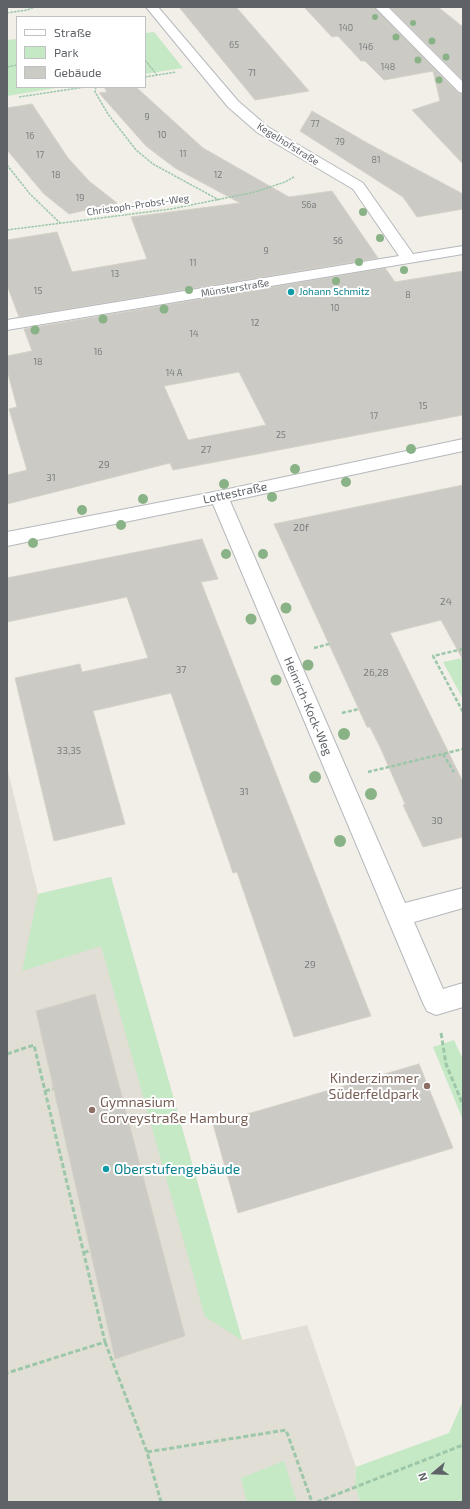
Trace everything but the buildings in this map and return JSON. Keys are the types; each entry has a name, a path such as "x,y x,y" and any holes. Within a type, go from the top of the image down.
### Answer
{"street":[{"name":"Kegelhofstraße","path":"152,7 233,104 263,130 358,186 410,258"},
{"path":"381,7 463,89"},
{"name":"Münsterstraße","path":"7,325 463,250"},
{"name":"Lottestraße","path":"7,539 219,497 463,445"},
{"name":"Heinrich-Kock-Weg","path":"219,497 436,1003"},
{"path":"398,916 463,898"},
{"path":"436,1003 463,995"}],"path":[{"path":"7,13 27,10 34,7"},
{"path":"146,61 158,75"},
{"path":"19,97 78,88"},
{"name":"Christoph-Probst-Weg","path":"96,88 95,92 108,114 136,150 153,164 219,200"},
{"name":"Christoph-Probst-Weg","path":"7,230 171,209 219,200 255,192 285,182 319,163"},
{"path":"7,165 14,176 30,194 60,223"},
{"path":"463,649 433,656 463,712"},
{"path":"340,779 463,749"},
{"path":"443,754 454,772"},
{"path":"436,1003 446,1064 463,1105"},
{"path":"7,1054 34,1045 104,1342 147,1452 161,1502"},
{"path":"45,1091 53,1089"},
{"path":"84,1253 90,1250"},
{"path":"7,1373 104,1342"},
{"path":"147,1452 286,1430 312,1502"},
{"path":"317,1502 463,1445"}],"shaded area":[{"name":"Gymnasium Corveystraße Hamburg","path":"7,767 38,894 111,877 242,1340 307,1325 356,1467 355,1486 360,1502 7,1502"}],"green space":[{"path":"154,32 183,68 146,74 146,33"},
{"path":"16,39 16,88 56,88 7,96 7,40"},
{"path":"463,658 463,699 443,662"},
{"path":"111,877 242,1340 205,1317 101,946 22,971 38,894"},
{"path":"454,1040 463,1060 463,1120 433,1047"},
{"path":"463,1401 463,1502 360,1502 355,1486 356,1467 449,1433"},
{"path":"284,1461 297,1502 247,1502 241,1478"}],"place":[{"name":"Johann Schmitz","path":"291,292"},
{"name":"Kinderzimmer Süderfeldpark","path":"427,1086"},
{"name":"Gymnasium Corveystraße Hamburg","path":"92,1110"},
{"name":"Oberstufengebäude","path":"106,1169"}]}
